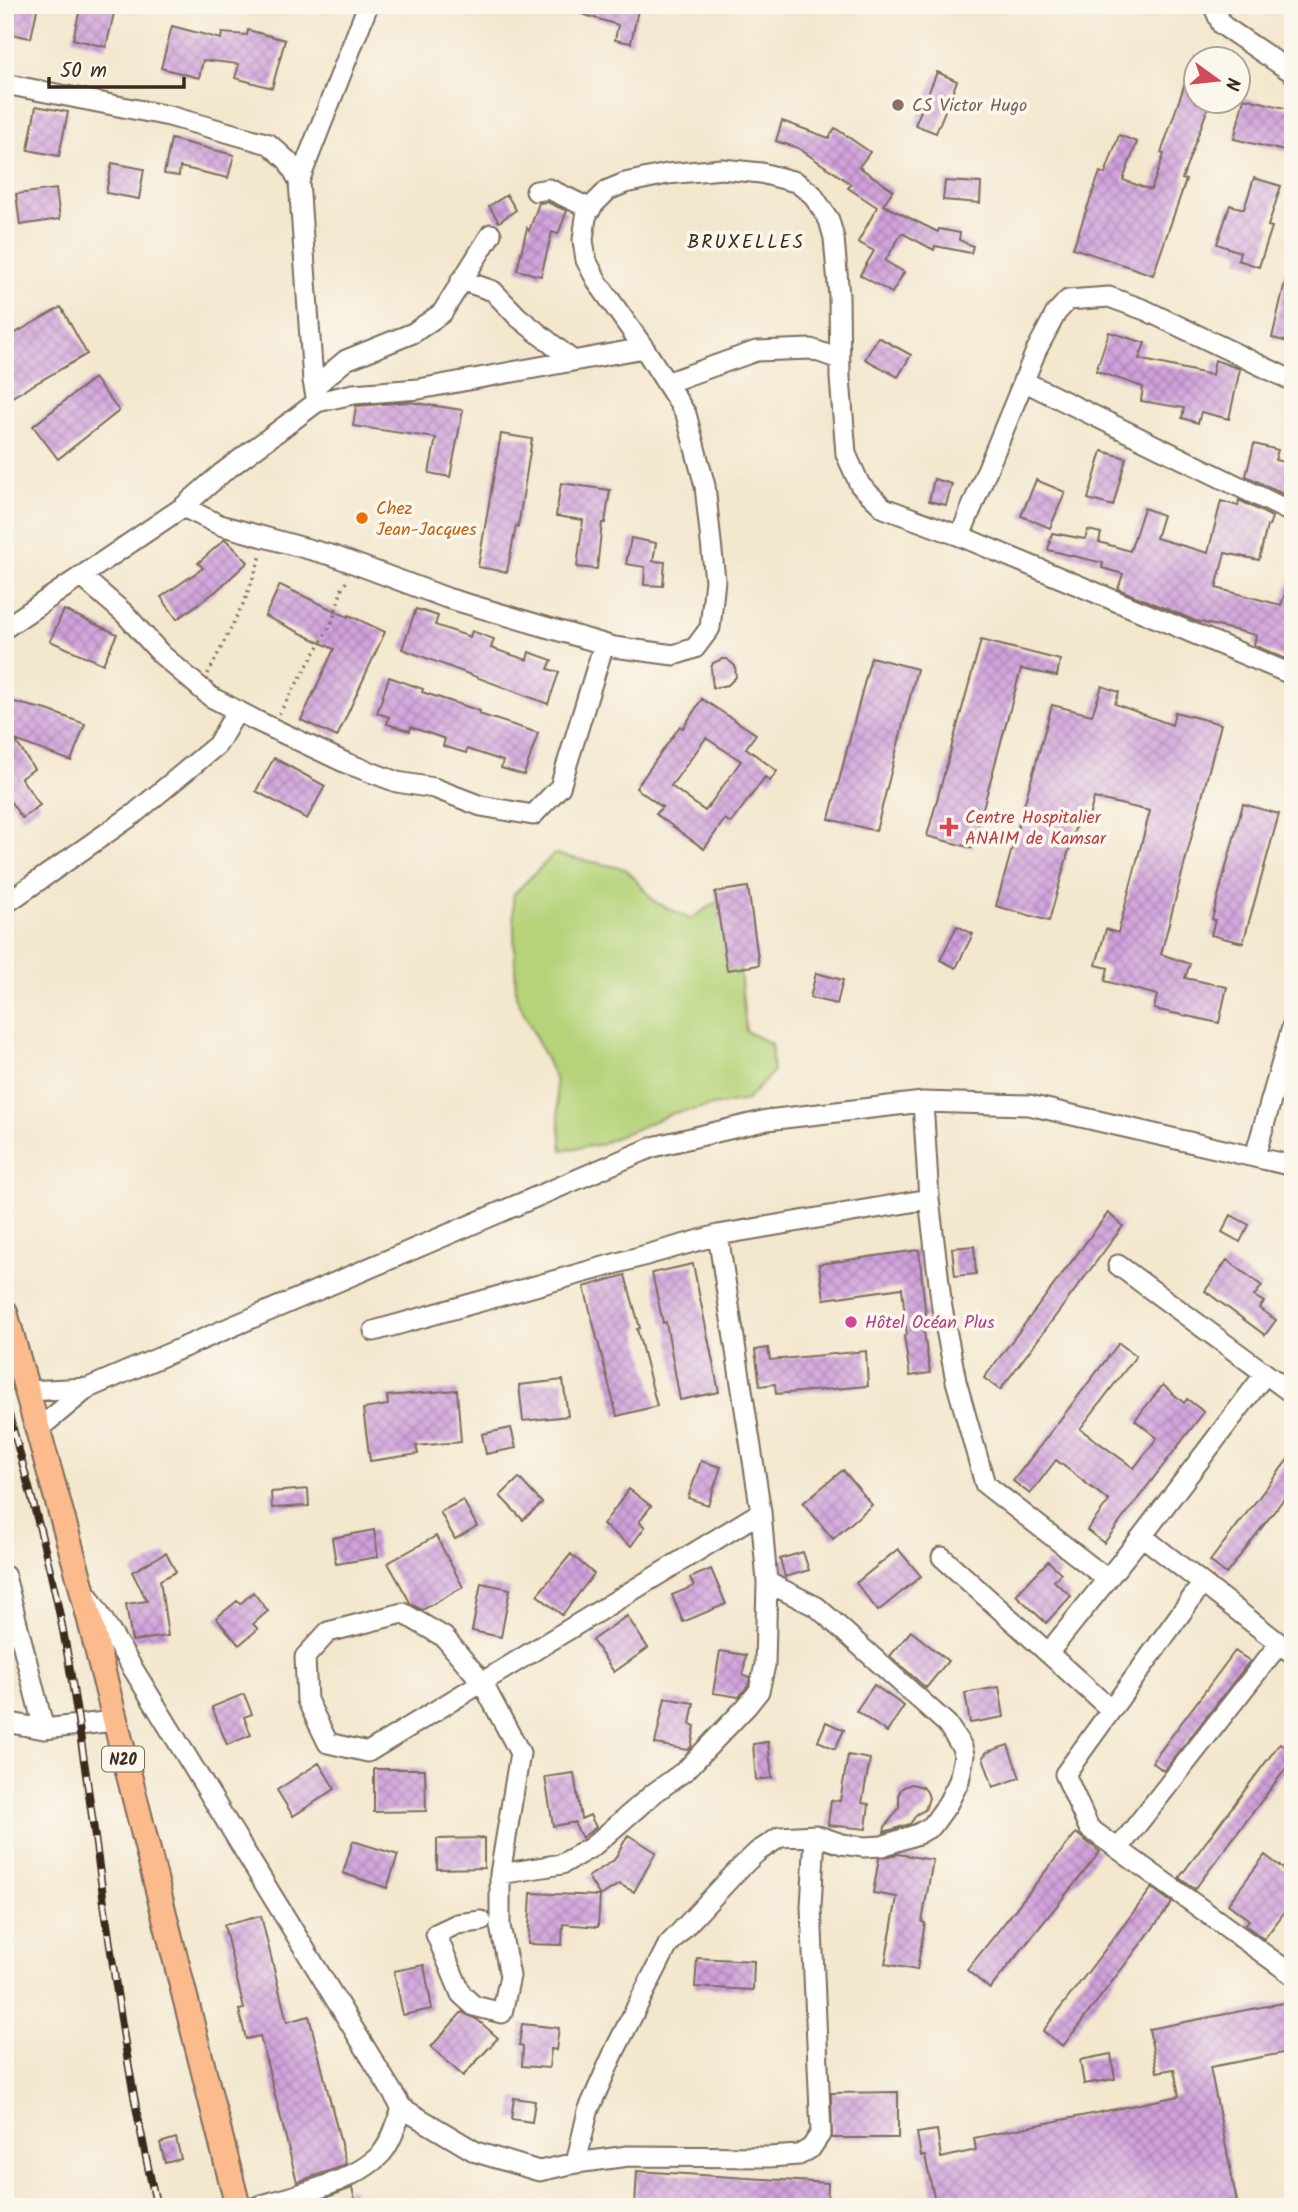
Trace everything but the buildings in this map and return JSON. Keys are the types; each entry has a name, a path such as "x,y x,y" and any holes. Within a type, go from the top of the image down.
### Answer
{"main road":[{"name":"N20","path":"5,1312 80,1581 238,2207"}],"street":[{"path":"299,181 368,5"},
{"path":"1213,5 1222,25 1293,73"},
{"path":"5,84 169,116 270,144 288,161 299,181 315,394"},
{"path":"183,507 220,525 361,566 447,598 604,644 674,655 695,648 710,628 715,580 705,486 686,414 598,283 586,260 583,240 586,217 608,190 625,183 667,174 722,169 761,173 796,182 812,194 829,220 834,238 839,296 839,359 846,454 860,485 884,508 960,536 1293,675"},
{"path":"536,191 549,189 590,209"},
{"path":"5,628 183,507 315,394 346,360 413,333 442,313 491,234"},
{"path":"461,280 493,291 518,317 573,361"},
{"path":"960,536 1023,381 1055,313 1068,300 1109,297 1145,310 1293,381"},
{"path":"315,394 419,389 644,348"},
{"path":"666,383 756,351 811,349 839,359"},
{"path":"1023,381 1293,513"},
{"path":"81,576 125,614 162,655 200,688 237,711 346,763 397,782 434,788 481,806 533,815 560,787 604,644"},
{"path":"5,904 134,814 217,746 237,711"},
{"path":"1255,1156 1293,1024"},
{"path":"923,1102 929,1199 942,1308 956,1381 985,1484 1107,1579"},
{"path":"37,1430 88,1388 653,1147 767,1120 923,1102 1029,1105 1293,1166"},
{"path":"374,1331 718,1235 929,1199"},
{"path":"500,1874 562,1864 592,1847 654,1793 686,1770 759,1691 765,1665 767,1582 761,1512 718,1235"},
{"path":"1118,1265 1293,1394"},
{"path":"1049,1652 1142,1536 1265,1374"},
{"path":"27,1391 88,1388"},
{"path":"481,1921 457,1924 436,1934 461,1994 474,2006 502,2013 510,1976 500,1926 500,1874 520,1753 482,1682 444,1637 403,1613 328,1632 305,1657 307,1700 328,1743 368,1752 482,1682 761,1512"},
{"path":"1118,1849 1286,1649 1142,1536"},
{"path":"942,1557 1111,1710"},
{"path":"5,1576 44,1729"},
{"path":"80,1581 402,2108 476,2152 539,2171 576,2163 628,2157 769,2157 799,2155 811,2148 821,2133 811,1907 815,1835"},
{"path":"576,2163 587,2111 668,1945 737,1871 757,1852 780,1838 815,1835 864,1847 882,1846 918,1834 932,1826 960,1781 964,1755 947,1724 817,1607 767,1582"},
{"path":"1202,1584 1065,1774 1089,1828 1293,1975"},
{"path":"5,1722 44,1729 114,1721"},
{"path":"256,2207 347,2179 382,2153 395,2129 402,2108"}],"path":[{"path":"200,688 245,600 269,538"},
{"path":"271,728 331,625 343,586 361,566"}],"green space":[{"path":"554,854 626,869 655,902 690,919 718,901 734,911 746,1031 771,1044 773,1072 747,1100 673,1113 598,1145 562,1150 555,1078 516,996 513,895"}],"railway":[{"path":"5,1400 61,1620 129,2069 157,2207"}],"place":[{"name":"CS Victor Hugo","path":"898,105"},
{"name":"Chez Jean-Jacques","path":"362,518"},
{"name":"Centre Hospitalier ANAIM de Kamsar","path":"949,827"},
{"name":"Hôtel Océan Plus","path":"851,1322"}],"district":[{"name":"BRUXELLES","path":"746,241"}]}
